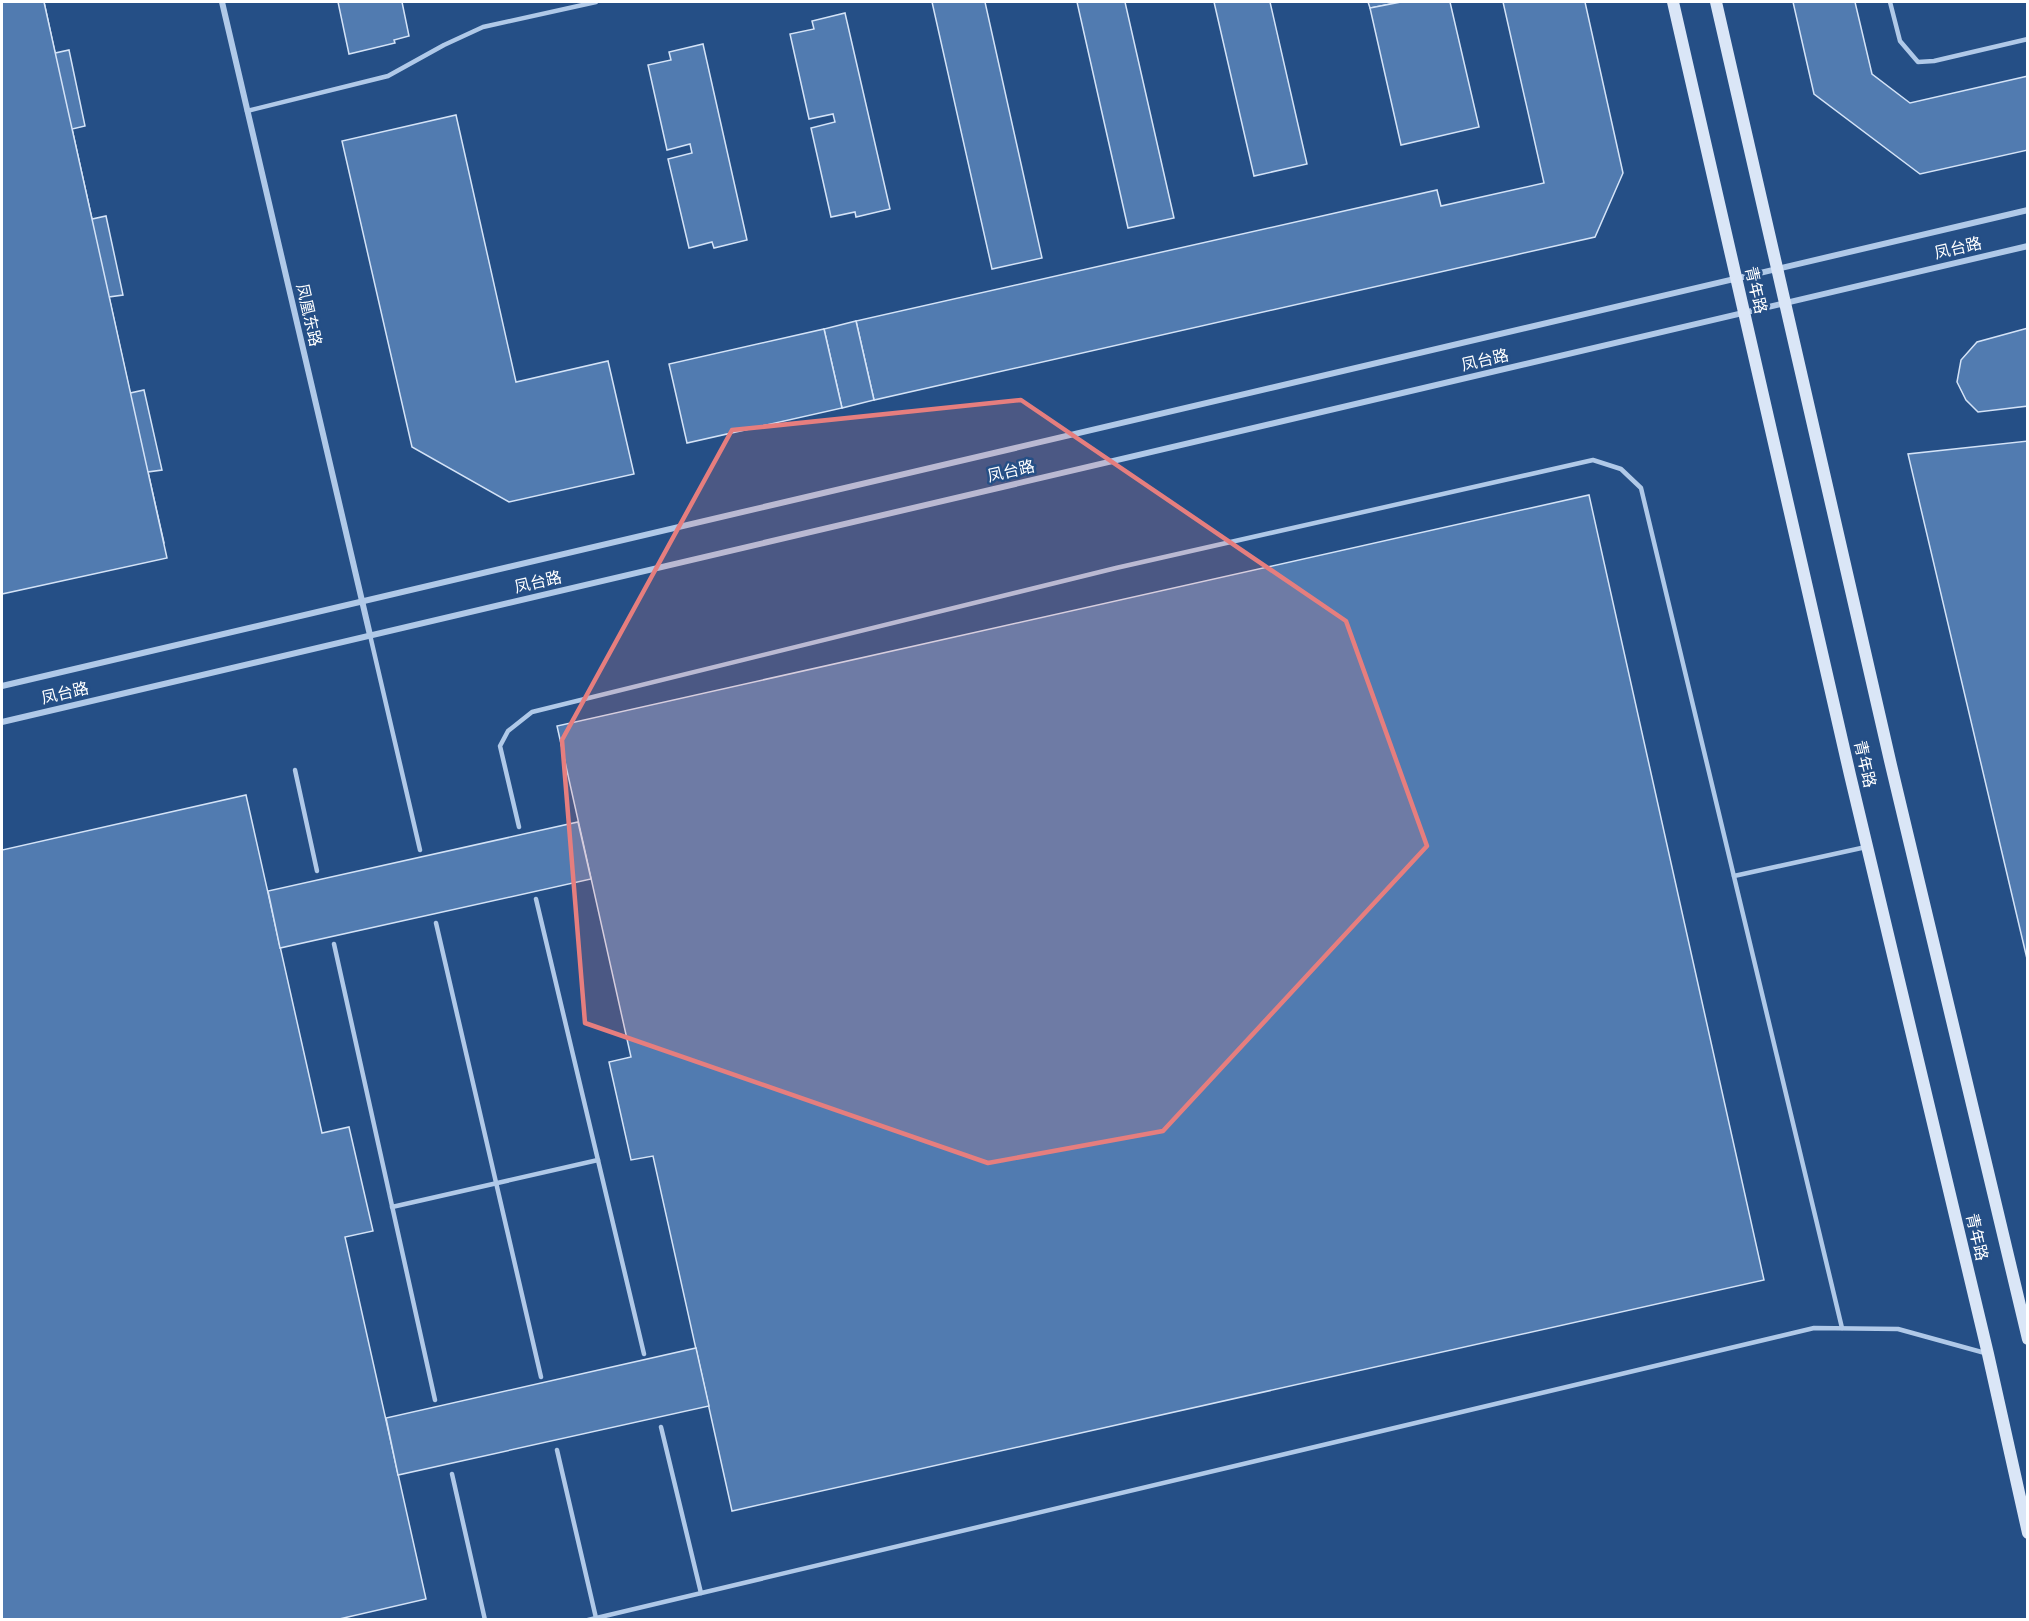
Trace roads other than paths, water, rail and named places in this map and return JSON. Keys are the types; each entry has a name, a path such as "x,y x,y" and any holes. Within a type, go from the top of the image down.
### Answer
{"street":[{"name":"凤凰东路","path":"222,2 370,635"},
{"name":"青年路","path":"1673,2 2028,1533"},
{"name":"青年路","path":"1716,2 1891,765 2024,1309 2028,1339"},
{"name":"凤台路","path":"2,687 2028,210"},
{"name":"凤台路","path":"2,722 2028,246"}],"lane":[{"path":"247,111 388,76 444,45 483,27 596,2"},
{"path":"1890,2 1900,41 1918,62 1934,61 2028,39"},
{"path":"519,827 500,746 508,731 532,712 1116,568 1593,460 1621,469 1641,488 1842,1328"},
{"path":"370,635 420,850"},
{"path":"295,770 317,871"},
{"path":"1734,876 1867,846"},
{"path":"536,899 644,1354"},
{"path":"436,923 541,1377"},
{"path":"334,944 435,1400"},
{"path":"392,1207 598,1160"},
{"path":"588,1620 1814,1328 1898,1329 1988,1354"},
{"path":"661,1427 701,1593"},
{"path":"557,1450 596,1618"},
{"path":"452,1474 485,1620"}]}
